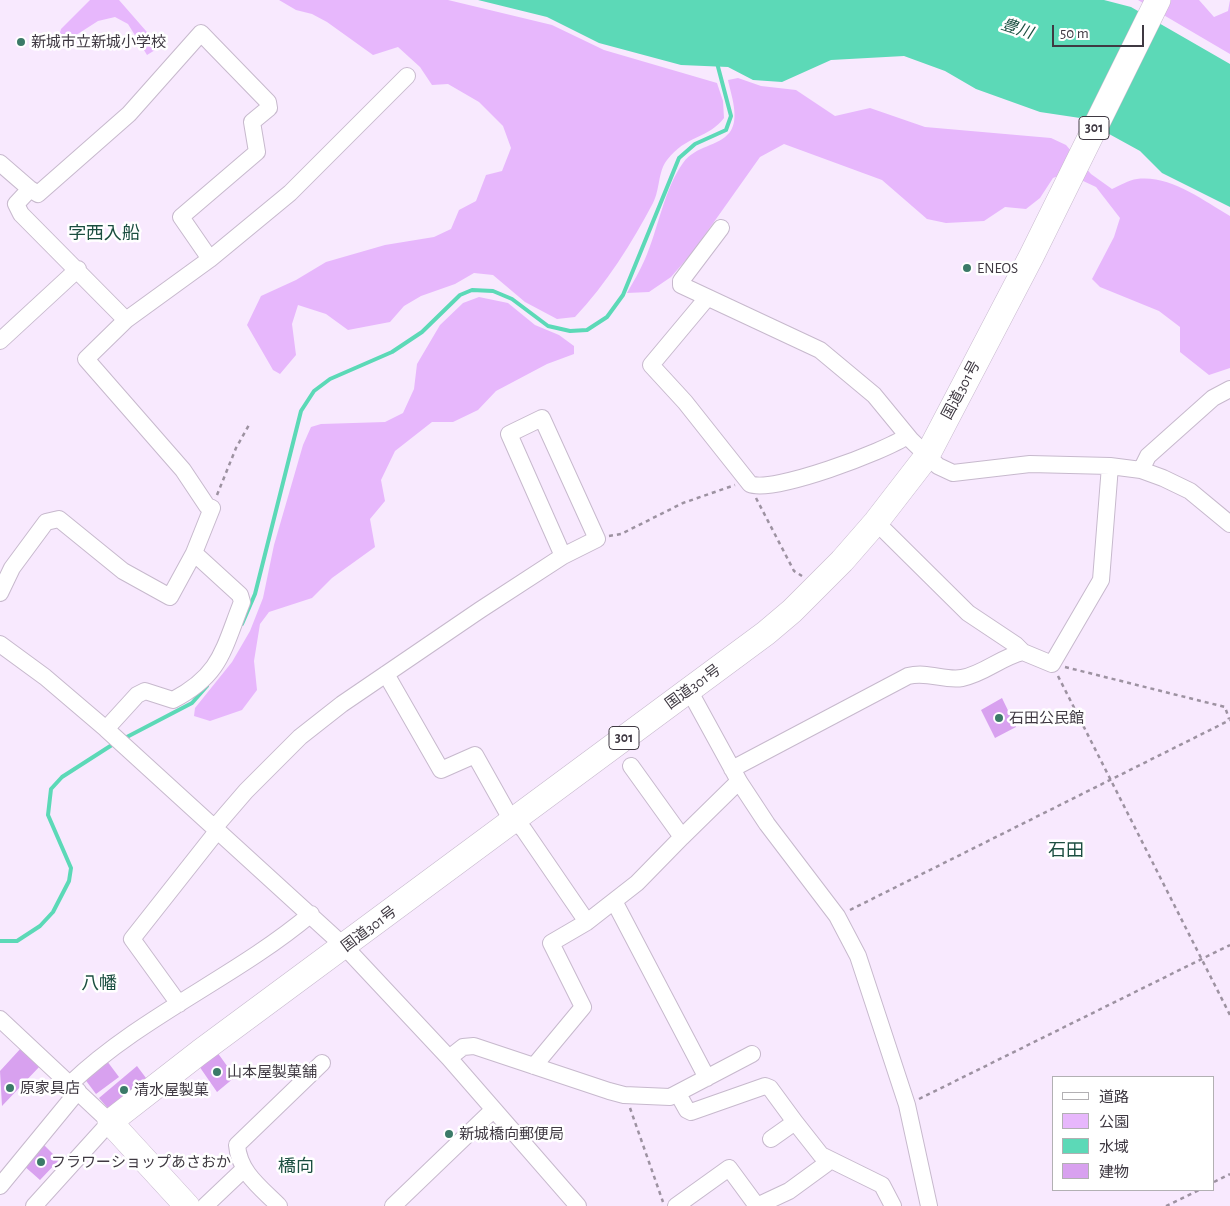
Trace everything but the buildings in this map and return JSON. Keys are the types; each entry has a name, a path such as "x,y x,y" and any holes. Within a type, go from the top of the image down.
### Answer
{"highway":[{"name":"国道301号","path":"110,1122 193,1058 766,633 818,585 876,522 927,456 1031,257 1158,0"},
{"path":"110,1122 187,1206"}],"street":[{"path":"0,163 38,194 129,114 201,33 268,102 269,108 252,122 257,152 181,217 210,259"},
{"path":"0,593 12,568 46,522 59,519 123,571 170,597 194,553 212,508 207,506 183,470 86,359 126,320 210,259 290,193 408,76"},
{"path":"30,189 16,204 21,214 126,320"},
{"path":"721,228 681,281 681,285 820,350 874,395 907,436 938,466 953,473 1030,464 1110,466 1141,470 1190,491 1230,524"},
{"path":"0,342 78,270"},
{"path":"707,298 651,365 685,402 750,484 756,486 790,482 820,472 907,436"},
{"path":"1141,470 1148,456 1213,398 1230,389"},
{"path":"179,1004 132,939 246,791 300,737 342,704 431,642 564,556 598,539 542,418 509,434 564,556"},
{"path":"876,522 968,613 1016,645 1023,652 1052,664 1102,580 1110,466"},
{"path":"110,732 137,695 145,691 173,700 194,689 205,680 216,665 242,602 240,595 194,553"},
{"path":"0,644 45,677 110,732 345,947 449,1058 578,1206"},
{"path":"534,1066 582,1007 551,943 587,922 637,883 734,786 736,776 908,676 921,673 960,678 978,674 1013,654 1023,652"},
{"path":"386,674 441,770 475,755 507,812 514,819 587,922"},
{"path":"689,690 736,776 767,824 837,916 858,956 907,1105 929,1206"},
{"path":"631,766 682,837"},
{"path":"614,901 707,1078"},
{"path":"0,1186 74,1087 144,1026 231,973 311,914"},
{"path":"0,1019 110,1122 34,1206"},
{"path":"449,1058 463,1047 474,1046 624,1095 670,1097 752,1054"},
{"path":"279,1206 243,1170 238,1158 237,1145 322,1063"},
{"path":"678,1094 687,1110 691,1112 765,1086 770,1088 821,1155 882,1184 893,1206"},
{"path":"393,1206 493,1110"},
{"path":"771,1139 795,1122"},
{"path":"676,1206 729,1168 757,1206 789,1191 826,1164 828,1159"},
{"path":"205,1206 243,1170"}],"path":[{"path":"212,508 236,448 249,425"},
{"path":"598,539 621,534 704,494 735,485 750,484 794,571 818,585"},
{"path":"837,916 1230,719 1225,707 1052,664"},
{"path":"1052,664 1230,1015"},
{"path":"907,1105 1230,945"},
{"path":"624,1095 638,1129 664,1206"},
{"path":"1215,1182 1230,1174"},
{"path":"1166,1206 1197,1191"}],"green space":[{"path":"90,0 119,0 160,47 147,55 128,24 115,17 98,21 70,39 58,39 61,29"},
{"path":"279,0 448,0 552,25 604,50 717,83 723,101 724,118 711,130 689,141 674,152 664,164 653,203 636,233 608,277 575,317 557,319 525,302 493,275 474,273 455,284 421,296 404,306 390,322 348,330 326,314 298,305 292,324 296,355 280,374 273,370 247,325 261,296 296,280 326,262 385,245 434,237 451,229 459,210 476,201 486,175 502,171 511,148 503,126 479,102 448,84 432,85 420,67 398,47 373,55 327,22 312,14 296,10"},
{"path":"1138,0 1199,0 1214,17 1228,11 1230,0 1230,54"},
{"path":"738,78 761,86 796,90 835,116 870,108 925,127 1051,138 1066,145 1091,174 1112,189 1137,179 1150,179 1174,185 1197,196 1230,216 1230,368 1209,375 1180,352 1180,327 1159,311 1100,287 1092,279 1114,237 1120,218 1096,187 1066,173 1053,178 1040,198 1026,209 1005,207 984,221 946,223 927,219 882,180 784,144 760,157 692,253 671,277 649,292 627,293 650,248 666,197 676,173 688,157 700,149 719,141 730,132 735,113 728,80"},
{"path":"479,297 508,303 535,325 559,335 574,346 574,354 547,364 496,391 478,410 453,422 432,422 395,451 381,480 385,501 370,519 375,547 332,578 312,598 269,612 260,624 254,661 257,690 242,710 210,721 194,716 195,708 232,662 250,631 263,598 274,545 303,445 311,427 321,424 385,422 403,413 414,389 417,364 440,325 463,303"}],"water":[{"name":"豊川","path":"478,0 1104,0 1131,7 1230,64 1230,207 1162,173 1140,151 1080,118 1040,112 976,89 945,71 904,56 831,60 782,82 753,80 728,67 681,65 599,43 547,17"}],"waterway":[{"path":"242,624 255,594 301,411 314,391 330,379 392,352 422,332 460,295 472,290 493,291 512,299 548,326 570,331 587,330 607,317 623,295 679,158 695,144 726,130 731,116 717,63"},
{"path":"123,739 192,703 207,686"},
{"path":"0,941 17,941 40,926 53,912 69,881 71,868 48,815 51,789 62,777 115,743"}],"place":[{"name":"新城市立新城小学校","path":"21,42"},
{"name":"ENEOS","path":"967,268"},
{"name":"石田公民館","path":"999,718"},
{"name":"山本屋製菓舗","path":"217,1072"},
{"name":"原家具店","path":"10,1088"},
{"name":"清水屋製菓","path":"124,1090"},
{"name":"新城橋向郵便局","path":"449,1134"},
{"name":"フラワーショップあさおか","path":"41,1162"}],"district":[{"name":"字西入船","path":"104,234"},
{"name":"石田","path":"1066,851"},
{"name":"八幡","path":"99,984"},
{"name":"橋向","path":"296,1167"}]}
